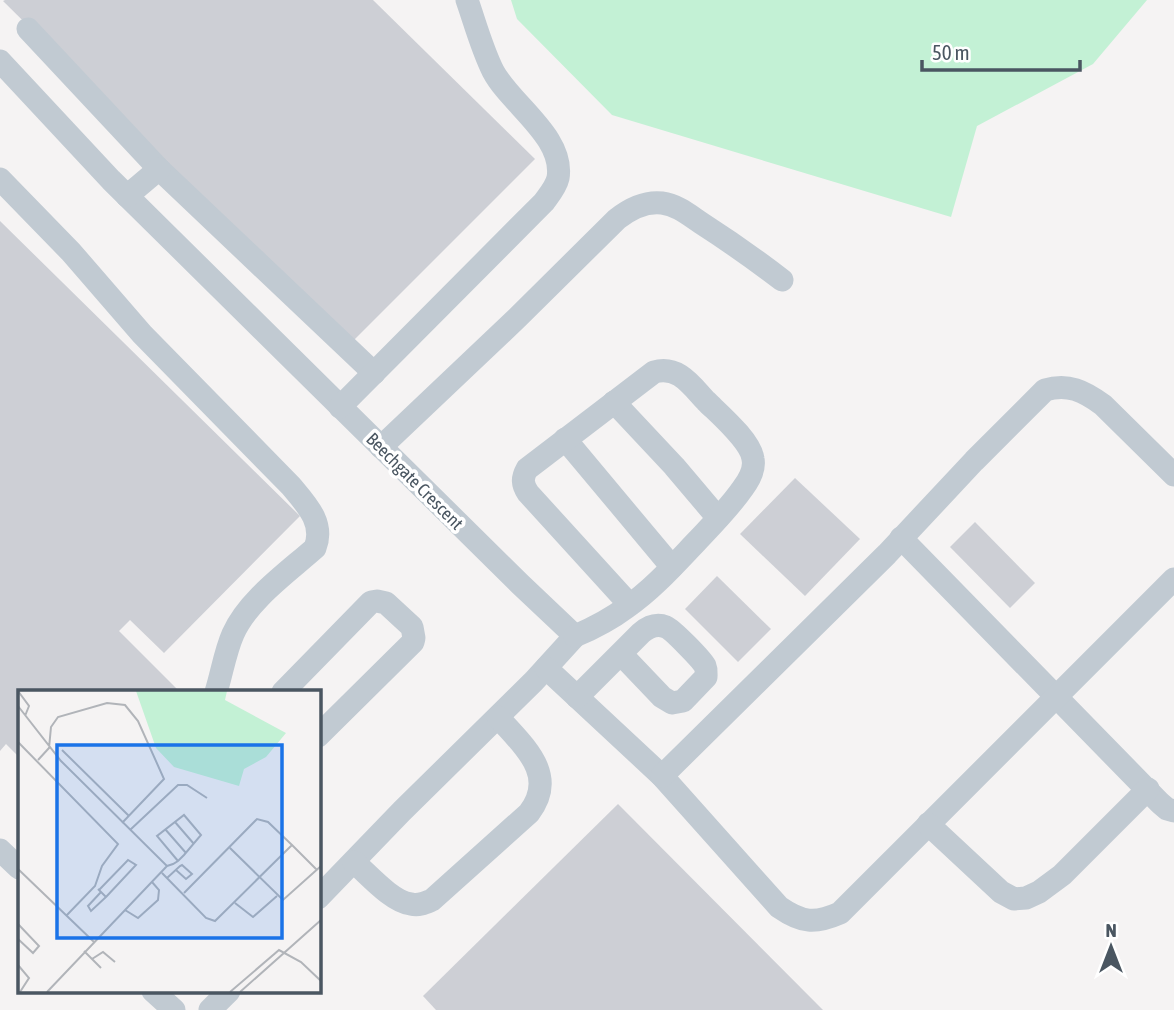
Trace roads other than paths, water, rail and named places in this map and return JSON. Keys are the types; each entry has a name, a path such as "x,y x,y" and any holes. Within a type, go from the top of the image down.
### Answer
{"lane":[{"path":"340,407 544,201 558,179 557,164 546,135 493,71 467,0"},
{"path":"28,29 159,169 374,373"},
{"name":"Beechgate Crescent","path":"0,61 127,196 575,636"},
{"path":"127,196 159,169"},
{"path":"0,179 71,252 142,334 291,486 308,506 316,521 318,540 315,548 255,602 233,634 216,690"},
{"path":"382,447 630,209 655,202 680,209 782,280"},
{"path":"320,896 575,636 605,623 630,606 672,567 744,488 752,472 754,459 750,449 681,374 673,371 654,372 565,439 523,475 523,486 528,493 630,606"},
{"path":"662,776 1045,390 1066,387 1089,395 1174,475"},
{"path":"614,402 718,518"},
{"path":"565,439 672,567"},
{"path":"901,538 1160,803 1174,811"},
{"path":"546,668 662,776 779,907 801,919 824,920 840,913 1174,579"},
{"path":"284,690 371,602 386,603 412,627 413,642 320,734"},
{"path":"577,696 621,654"},
{"path":"354,862 395,898 406,904 423,904 432,900 529,813 538,801 540,789 540,778 534,759 498,717"},
{"path":"928,824 1001,892 1014,899 1026,898 1062,875 1148,789"},
{"path":"0,850 18,867"},
{"path":"154,992 174,1010"},
{"path":"210,1010 228,992"}]}
